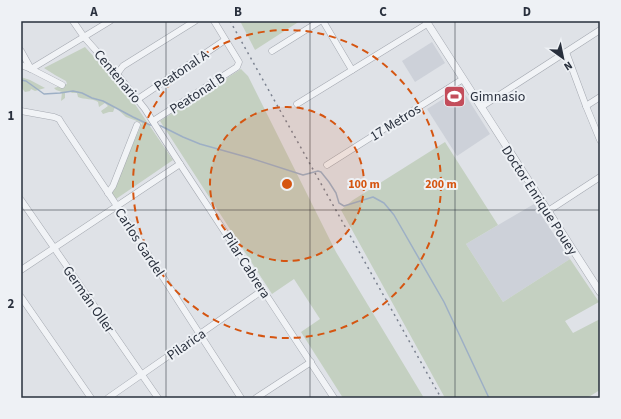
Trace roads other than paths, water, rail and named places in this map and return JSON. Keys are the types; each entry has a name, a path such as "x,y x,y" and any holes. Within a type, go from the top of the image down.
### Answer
{"street":[{"name":"Centenario","path":"73,21 84,37 138,99 160,133"},
{"path":"32,69 110,21"},
{"path":"117,74 122,66 195,21"},
{"path":"214,21 225,40"},
{"path":"272,51 320,21"},
{"path":"323,21 352,70"},
{"path":"297,104 427,22"},
{"name":"Doctor Enrique Pouey","path":"427,22 480,107 600,290"},
{"path":"480,107 600,30"},
{"name":"Peatonal B","path":"154,122 237,68 239,62 225,40"},
{"name":"Peatonal A","path":"138,99 225,40"},
{"path":"21,51 32,69"},
{"path":"566,52 600,140"},
{"path":"21,65 32,69 62,85"},
{"name":"17 Metros","path":"327,165 463,79"},
{"path":"586,106 600,97"},
{"name":"Carlos Gardel","path":"21,111 59,119 241,398"},
{"path":"108,193 113,186 138,125"},
{"name":"Pilar Cabrera","path":"160,133 334,398"},
{"path":"21,270 180,164"},
{"path":"548,211 600,177"},
{"name":"Germán Oller","path":"21,200 158,398"},
{"name":"Pilarica","path":"108,398 263,290"},
{"path":"21,297 91,398"},
{"path":"256,398 311,362"}],"waterway":[{"path":"21,80 26,81 44,94 73,91 82,93 103,101 150,125 154,125"},
{"path":"157,125 200,144 303,175 318,171 321,172 336,193 339,203 344,206 373,197 384,203 394,215 444,302 489,398"}],"railway":[{"path":"230,21 441,398"}],"place":[{"name":"Gimnasio","path":"455,96"}]}
